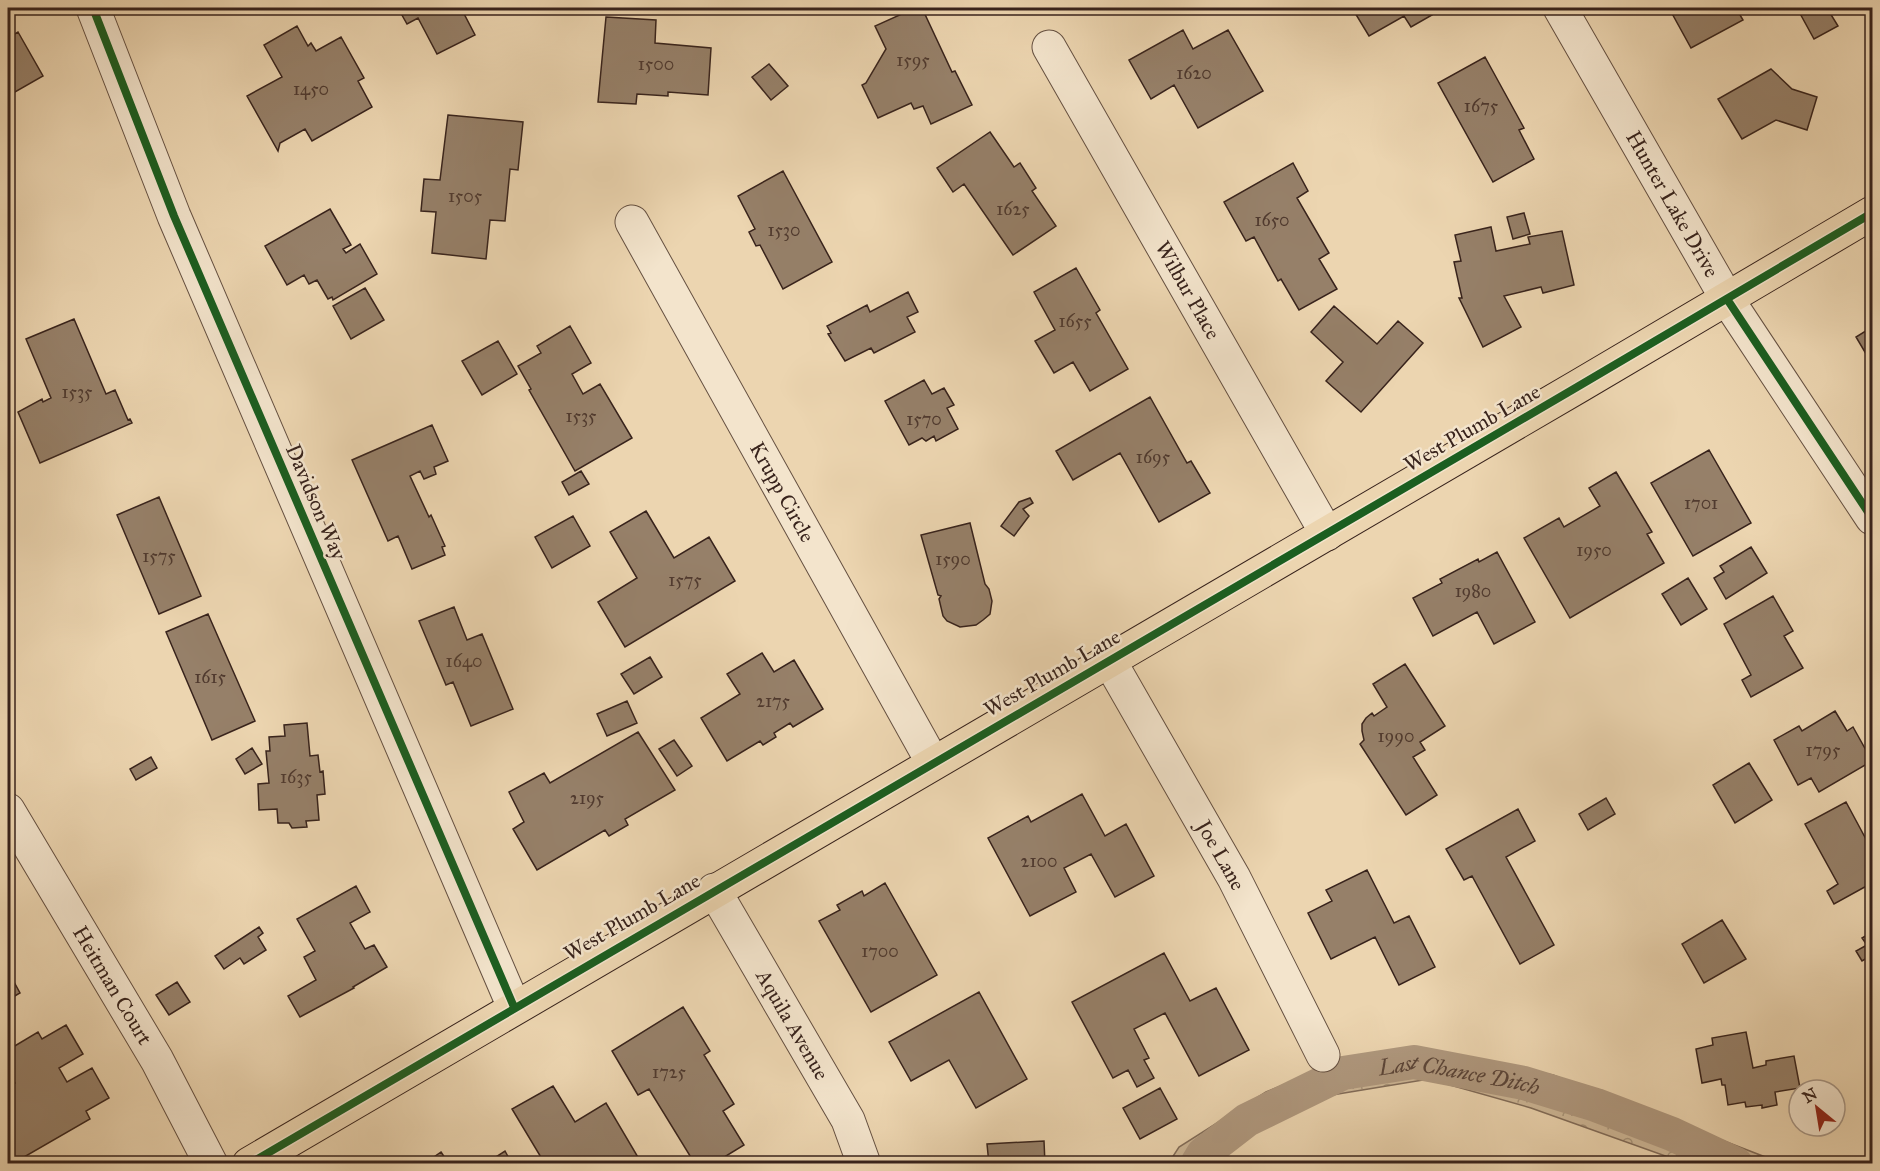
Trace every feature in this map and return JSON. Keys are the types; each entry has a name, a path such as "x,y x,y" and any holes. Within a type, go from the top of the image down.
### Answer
{"main road":[{"name":"West Plumb Lane","path":"249,1164 1872,213"}],"street":[{"name":"Davidson Way","path":"93,8 174,216 514,1007"},
{"name":"Hunter Lake Drive","path":"1560,8 1727,299 1872,518"},
{"name":"Wilbur Place","path":"1049,47 1327,534"},
{"name":"Krupp Circle","path":"632,222 933,763"},
{"name":"Joe Lane","path":"1109,660 1234,878 1323,1055"},
{"name":"Heitman Court","path":"8,810 157,1060 211,1164"},
{"name":"Aquila Avenue","path":"714,891 848,1120 864,1164"}],"green space":[{"path":"1442,1053 1553,1075 1781,1163 1685,1163 1531,1108 1429,1079 1332,1095 1268,1119 1208,1163 1168,1164 1179,1147 1266,1092 1347,1059"}],"building":[{"path":"398,8 461,8 475,35 437,54 418,18 407,24"},
{"path":"915,8 922,8 952,72 955,71 972,105 931,124 923,106 914,109 911,103 878,118 862,85 866,83 886,49 875,26"},
{"path":"1352,8 1427,8 1432,15 1411,27 1404,16 1369,36"},
{"path":"1669,8 1736,8 1743,20 1691,48"},
{"path":"1797,8 1827,8 1838,26 1814,39"},
{"path":"606,17 656,20 655,43 711,48 708,95 668,92 668,96 637,94 636,104 598,102"},
{"path":"297,26 308,46 311,43 316,51 341,37 364,78 358,81 372,107 312,141 305,129 280,143 278,151 247,96 282,77 264,45"},
{"path":"1183,30 1193,49 1228,30 1263,91 1198,128 1174,85 1151,99 1129,60"},
{"path":"18,32 43,76 8,96 8,38"},
{"path":"1485,57 1524,128 1519,130 1534,159 1493,182 1438,83"},
{"path":"769,64 788,86 771,100 752,77"},
{"path":"1771,69 1792,89 1817,97 1807,130 1776,120 1742,139 1718,99"},
{"path":"448,115 523,122 518,170 510,169 505,221 490,220 486,259 432,253 436,212 421,211 424,179 440,180"},
{"path":"990,132 1014,167 1020,163 1036,188 1032,191 1056,226 1013,255 964,184 953,192 937,168"},
{"path":"1293,163 1308,191 1297,198 1329,253 1319,259 1337,289 1299,310 1281,279 1278,281 1254,237 1246,241 1224,202"},
{"path":"783,171 832,262 783,289 760,245 756,246 749,232 755,229 738,196"},
{"path":"330,209 351,245 343,249 346,253 360,244 377,274 333,300 332,297 328,299 317,280 309,284 304,275 287,285 265,246"},
{"path":"1524,213 1530,234 1513,239 1507,217"},
{"path":"1491,227 1496,251 1530,244 1528,237 1562,231 1574,285 1543,293 1541,287 1504,296 1521,327 1483,347 1459,298 1462,298 1454,262 1461,261 1455,235"},
{"path":"1076,268 1100,310 1096,313 1128,369 1090,391 1073,362 1054,373 1035,341 1055,330 1034,292"},
{"path":"365,288 384,320 351,339 333,306"},
{"path":"908,292 918,312 907,317 915,332 874,353 871,348 845,361 828,334 831,333 827,326 867,305 870,312"},
{"path":"1334,306 1377,344 1398,321 1423,343 1361,412 1326,381 1343,362 1311,332"},
{"path":"74,319 106,394 115,390 128,420 130,419 132,423 40,463 18,412 42,399 43,402 51,398 26,339"},
{"path":"570,326 591,363 572,374 583,394 600,384 632,438 575,471 518,366 541,353 537,346"},
{"path":"1872,327 1872,364 1856,337"},
{"path":"498,341 517,374 482,395 462,361"},
{"path":"924,380 932,394 944,388 954,405 947,408 958,429 936,441 934,436 926,441 922,438 909,445 885,401"},
{"path":"1150,397 1187,463 1191,461 1210,493 1159,522 1120,453 1073,480 1056,451"},
{"path":"432,425 448,461 434,467 436,474 424,479 420,471 410,476 445,546 442,547 445,555 412,569 398,536 388,541 352,460"},
{"path":"1709,450 1751,523 1693,556 1651,483"},
{"path":"581,471 589,484 569,495 562,482"},
{"path":"1616,472 1652,532 1647,534 1664,563 1570,618 1524,538 1559,518 1564,527 1600,506 1589,488"},
{"path":"159,497 201,596 159,614 117,515"},
{"path":"1030,498 1033,503 1023,509 1029,516 1014,536 1001,526 1019,502"},
{"path":"646,511 674,558 709,537 735,581 625,647 598,602 637,578 610,532"},
{"path":"573,516 590,546 552,568 535,537"},
{"path":"970,523 985,584 992,601 990,614 983,620 976,625 960,627 947,621 943,616 939,599 941,596 938,595 921,535"},
{"path":"1751,547 1767,573 1726,599 1714,578 1724,572 1720,566"},
{"path":"1497,552 1535,622 1494,644 1477,612 1433,636 1413,598 1442,583 1440,579 1478,559 1479,562"},
{"path":"1688,578 1707,609 1681,625 1662,594"},
{"path":"1773,596 1793,631 1784,636 1803,668 1751,697 1742,680 1751,675 1724,624"},
{"path":"454,607 467,640 482,634 513,709 471,726 453,682 446,685 419,621"},
{"path":"208,614 255,721 212,740 166,632"},
{"path":"762,653 774,672 794,660 823,709 793,727 790,723 774,733 776,737 763,745 760,741 727,761 701,718 740,694 727,674"},
{"path":"650,657 662,677 634,694 621,674"},
{"path":"1405,664 1445,726 1420,742 1425,750 1413,757 1437,795 1406,815 1360,744 1364,740 1362,724 1366,718 1372,713 1374,716 1387,707 1373,684"},
{"path":"627,701 637,723 607,736 597,714"},
{"path":"1835,711 1847,731 1853,727 1872,761 1819,792 1811,778 1798,785 1774,740 1799,726 1802,731"},
{"path":"307,723 310,756 318,755 320,772 323,771 325,794 317,795 319,820 306,821 307,827 292,828 289,823 278,823 277,809 259,810 258,784 269,783 266,751 270,751 269,737 285,736 284,725"},
{"path":"638,732 675,790 625,819 628,825 609,836 605,830 537,870 513,829 524,822 509,792 544,773 550,783"},
{"path":"674,740 692,766 677,776 659,749"},
{"path":"252,748 262,764 245,774 236,759"},
{"path":"151,757 157,768 136,780 130,769"},
{"path":"1749,763 1772,800 1735,823 1713,785"},
{"path":"1082,794 1105,836 1126,824 1154,876 1115,897 1091,854 1064,868 1076,892 1030,916 988,838 1028,816 1031,822"},
{"path":"1606,798 1615,814 1588,830 1579,814"},
{"path":"1846,802 1867,841 1872,838 1872,883 1834,904 1827,891 1838,884 1805,824"},
{"path":"1518,809 1535,841 1506,857 1554,945 1520,964 1472,876 1464,880 1446,849"},
{"path":"1367,870 1394,923 1409,916 1435,967 1399,985 1375,937 1331,959 1308,913 1332,901 1326,890"},
{"path":"885,883 937,975 871,1012 819,921 840,910 837,905 862,891 864,896"},
{"path":"356,886 370,912 350,923 365,949 374,945 387,967 300,1017 288,996 316,980 304,957 315,951 297,919"},
{"path":"1722,920 1746,959 1704,983 1682,944"},
{"path":"259,927 263,933 258,937 266,950 244,964 240,958 224,969 215,956"},
{"path":"1872,932 1872,955 1862,961 1856,951 1867,945 1862,938"},
{"path":"1164,953 1190,1001 1216,988 1249,1050 1199,1076 1165,1013 1134,1029 1149,1058 1144,1060 1154,1078 1137,1087 1128,1070 1113,1078 1072,1002"},
{"path":"8,971 20,993 8,1000"},
{"path":"177,982 190,1002 169,1015 156,995"},
{"path":"979,992 1027,1079 976,1108 949,1060 911,1081 889,1042"},
{"path":"683,1007 710,1051 704,1055 734,1104 723,1111 744,1145 713,1164 695,1164 649,1089 638,1095 612,1051"},
{"path":"66,1025 83,1054 59,1068 67,1082 92,1068 109,1098 86,1111 90,1119 12,1164 8,1164 8,1122 11,1120 8,1113 8,1087 15,1083 8,1071 8,1050 38,1032 42,1039"},
{"path":"1746,1032 1753,1068 1766,1065 1766,1061 1794,1056 1798,1078 1787,1078 1787,1090 1775,1092 1777,1105 1762,1108 1762,1105 1746,1107 1745,1102 1728,1105 1725,1085 1722,1085 1721,1079 1702,1083 1696,1049 1713,1045 1712,1038"},
{"path":"553,1086 575,1122 606,1103 642,1164 545,1164 512,1109"},
{"path":"1160,1088 1177,1119 1140,1139 1123,1108"},
{"path":"1044,1141 1045,1164 989,1164 987,1144"},
{"path":"505,1151 512,1164 485,1164"},
{"path":"441,1152 449,1164 424,1164"}],"waterway":[{"name":"Last Chance Ditch","path":"1197,1164 1203,1154 1247,1120 1343,1073 1414,1062 1524,1083 1596,1105 1672,1134 1736,1164"}],"cycle path":[{"path":"93,8 174,216 514,1007"},
{"path":"249,1164 1872,213"},
{"path":"1727,299 1872,518"}]}
